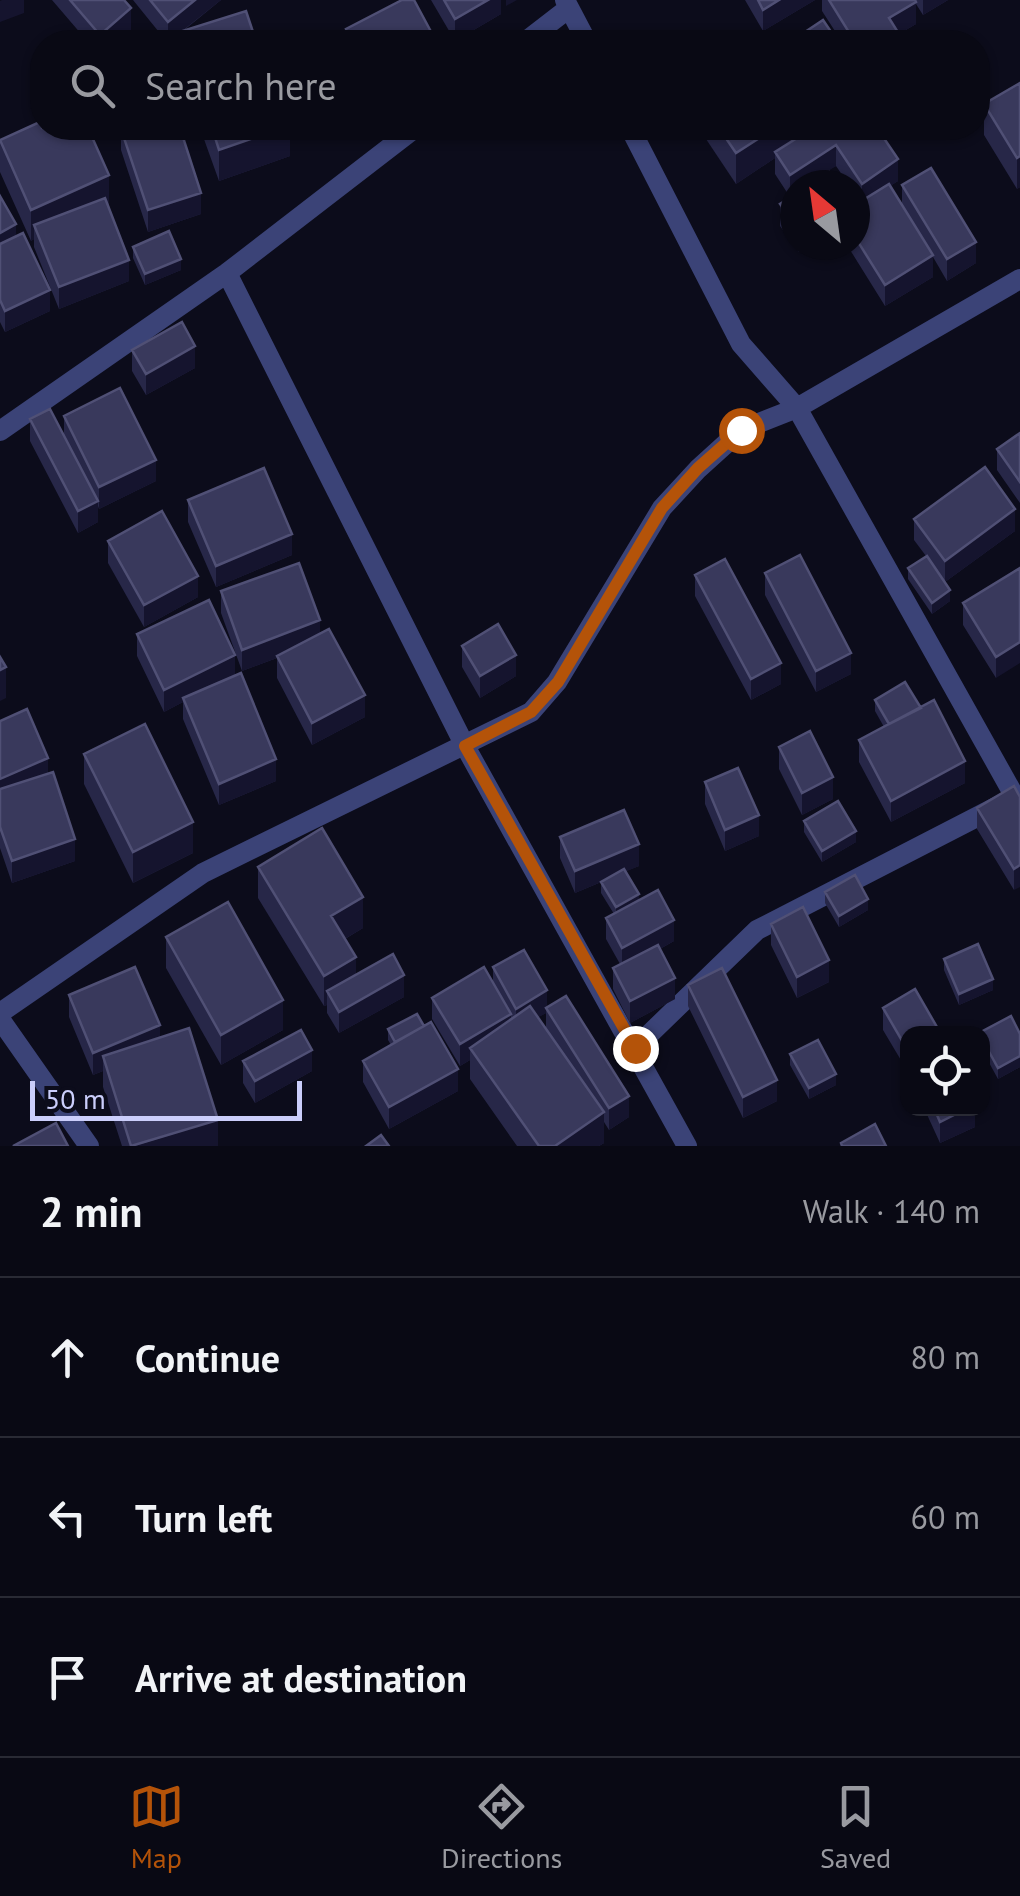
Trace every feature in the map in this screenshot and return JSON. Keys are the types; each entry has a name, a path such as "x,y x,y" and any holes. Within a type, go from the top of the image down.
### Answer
{"street":[{"path":"538,30 567,4 580,30"},
{"path":"0,431 227,273 399,140"},
{"path":"635,1048 757,930 1017,795 798,408 741,344 636,140"},
{"path":"227,273 465,746 635,1048 682,1144"},
{"path":"89,1146 0,1016 203,873 531,712 558,682 662,508 698,468 741,430 798,408 1020,279"}],"building":[{"path":"70,0 124,0 131,8 106,30 96,30"},
{"path":"150,0 195,0 168,22"},
{"path":"402,0 414,0 430,30 347,30"},
{"path":"444,0 488,0 455,19"},
{"path":"758,0 779,0 763,10"},
{"path":"829,0 916,2 889,18 896,30 848,30"},
{"path":"246,11 252,30 186,30"},
{"path":"823,20 830,30 808,30"},
{"path":"1020,83 1017,158 990,114 990,100"},
{"path":"30,126 30,140 93,140 109,175 31,210 0,140"},
{"path":"125,140 184,140 201,193 148,210"},
{"path":"216,140 248,140 219,150"},
{"path":"727,140 756,140 736,153"},
{"path":"794,140 885,140 898,159 870,178 870,170 853,170 836,145 798,170 787,170 775,152"},
{"path":"931,168 976,242 947,259 902,185"},
{"path":"889,184 933,255 885,285 869,260 870,196"},
{"path":"0,196 16,224 0,233"},
{"path":"105,198 129,260 59,287 34,225"},
{"path":"169,231 181,259 145,274 133,247"},
{"path":"23,233 50,290 5,311 0,300 0,244"},
{"path":"182,322 195,346 146,374 132,350"},
{"path":"120,388 156,460 99,487 64,416"},
{"path":"50,409 98,501 78,511 30,419"},
{"path":"1020,433 1020,482 997,449"},
{"path":"985,467 1015,509 945,561 914,519"},
{"path":"264,468 292,534 216,566 188,500"},
{"path":"162,511 198,576 144,605 108,541"},
{"path":"800,555 851,653 816,671 765,573"},
{"path":"927,556 950,590 932,603 908,568"},
{"path":"725,559 781,663 751,679 695,575"},
{"path":"299,563 320,620 242,650 221,591"},
{"path":"1020,568 1020,642 996,657 963,603"},
{"path":"209,600 235,655 164,690 137,634"},
{"path":"498,624 516,655 480,676 462,646"},
{"path":"329,629 365,695 312,723 277,656"},
{"path":"241,673 276,759 219,784 183,698"},
{"path":"905,682 921,708 889,724 875,700"},
{"path":"934,700 965,761 891,801 859,740"},
{"path":"27,709 48,758 0,779 0,721"},
{"path":"145,724 193,822 133,852 84,754"},
{"path":"810,731 833,777 802,793 779,747"},
{"path":"738,768 759,815 725,830 705,782"},
{"path":"53,772 75,839 12,861 0,827 0,789"},
{"path":"1014,786 1020,797 1020,865 1014,869 977,808"},
{"path":"838,801 856,831 822,851 804,821"},
{"path":"624,810 639,844 575,871 560,837"},
{"path":"322,828 363,897 331,916 356,957 324,976 258,867"},
{"path":"624,869 639,894 616,907 601,882"},
{"path":"855,875 868,899 839,916 825,892"},
{"path":"658,890 674,920 622,948 606,918"},
{"path":"228,902 283,1000 221,1035 166,937"},
{"path":"803,907 829,960 797,977 771,924"},
{"path":"978,944 993,979 959,994 944,959"},
{"path":"658,945 675,978 630,1001 613,968"},
{"path":"524,950 547,990 516,1009 493,967"},
{"path":"393,954 404,975 339,1012 327,991"},
{"path":"135,967 160,1025 93,1053 69,995"},
{"path":"484,967 511,1014 460,1044 432,998"},
{"path":"722,968 777,1080 743,1097 688,985"},
{"path":"915,989 936,1026 900,1026 900,1037 883,1008"},
{"path":"566,996 629,1096 609,1108 546,1008"},
{"path":"530,1006 604,1112 555,1146 539,1146 470,1048"},
{"path":"417,1014 424,1026 395,1042 388,1029"},
{"path":"1011,1016 1020,1034 1020,1056 998,1068 990,1054 990,1027"},
{"path":"431,1022 458,1069 389,1107 363,1061"},
{"path":"189,1028 218,1120 131,1146 103,1056"},
{"path":"301,1030 312,1050 255,1081 243,1061"},
{"path":"818,1040 836,1074 809,1088 790,1054"},
{"path":"56,1123 68,1146 13,1146"},
{"path":"875,1124 886,1146 842,1146 841,1143"},
{"path":"381,1135 389,1146 366,1146"}],"route":[{"path":"635,1048 465,746 531,712 558,682 662,508 698,468 741,430"}]}
